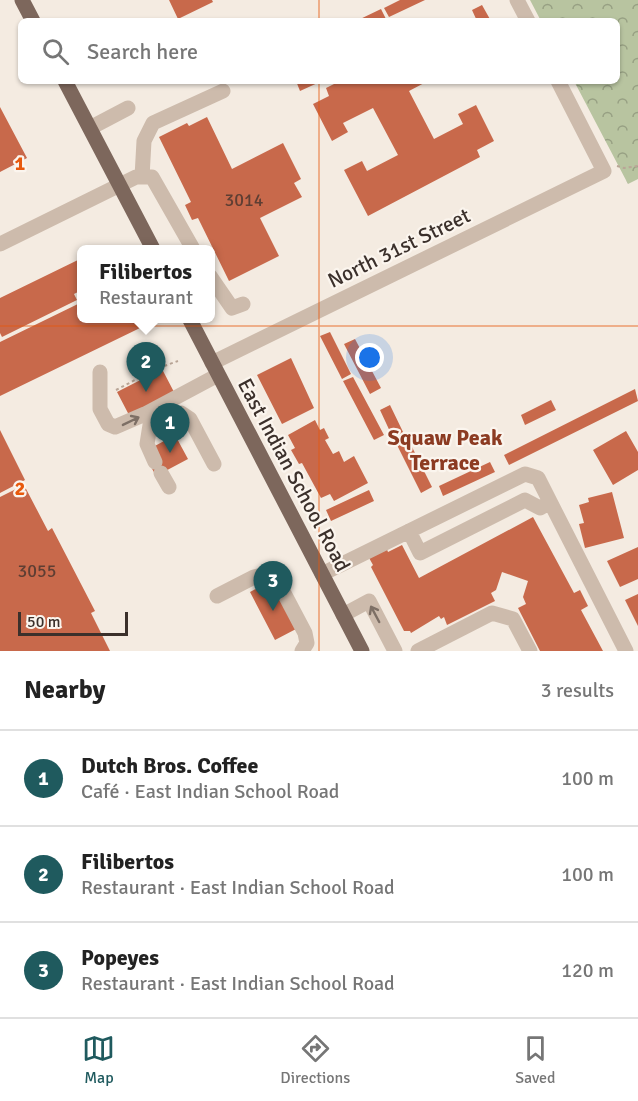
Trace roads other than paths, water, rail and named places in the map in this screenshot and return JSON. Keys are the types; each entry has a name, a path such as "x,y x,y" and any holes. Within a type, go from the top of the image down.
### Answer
{"main road":[{"path":"22,0 31,18"},
{"path":"67,84 151,245"},
{"name":"East Indian School Road","path":"192,323 362,651"}],"street":[{"path":"517,0 526,18"},
{"name":"North 31st Street","path":"100,372 100,409 108,424 115,427 145,414 215,369 609,168 560,84"},
{"path":"142,177 144,141 153,123 223,91"},
{"path":"90,128 128,108"},
{"path":"0,244 136,177 152,177 191,245"},
{"path":"215,283 232,308 243,304"},
{"path":"169,487 147,444 150,425 165,416 181,413 190,419 214,464"},
{"path":"322,574 525,474 538,478 626,651"},
{"path":"409,531 420,553 525,500 540,508 550,502"},
{"path":"217,596 254,577 270,573 276,578 305,633 307,643 302,651"},
{"path":"344,615 369,601 395,651"},
{"path":"418,651 492,613 513,619 530,651"}],"place":[{"name":"Filibertos","path":"146,392"},
{"name":"Dutch Bros. Coffee","path":"170,453"},
{"name":"Popeyes","path":"273,611"}],"district":[{"name":"Squaw Peak Terrace","path":"445,450"}]}
